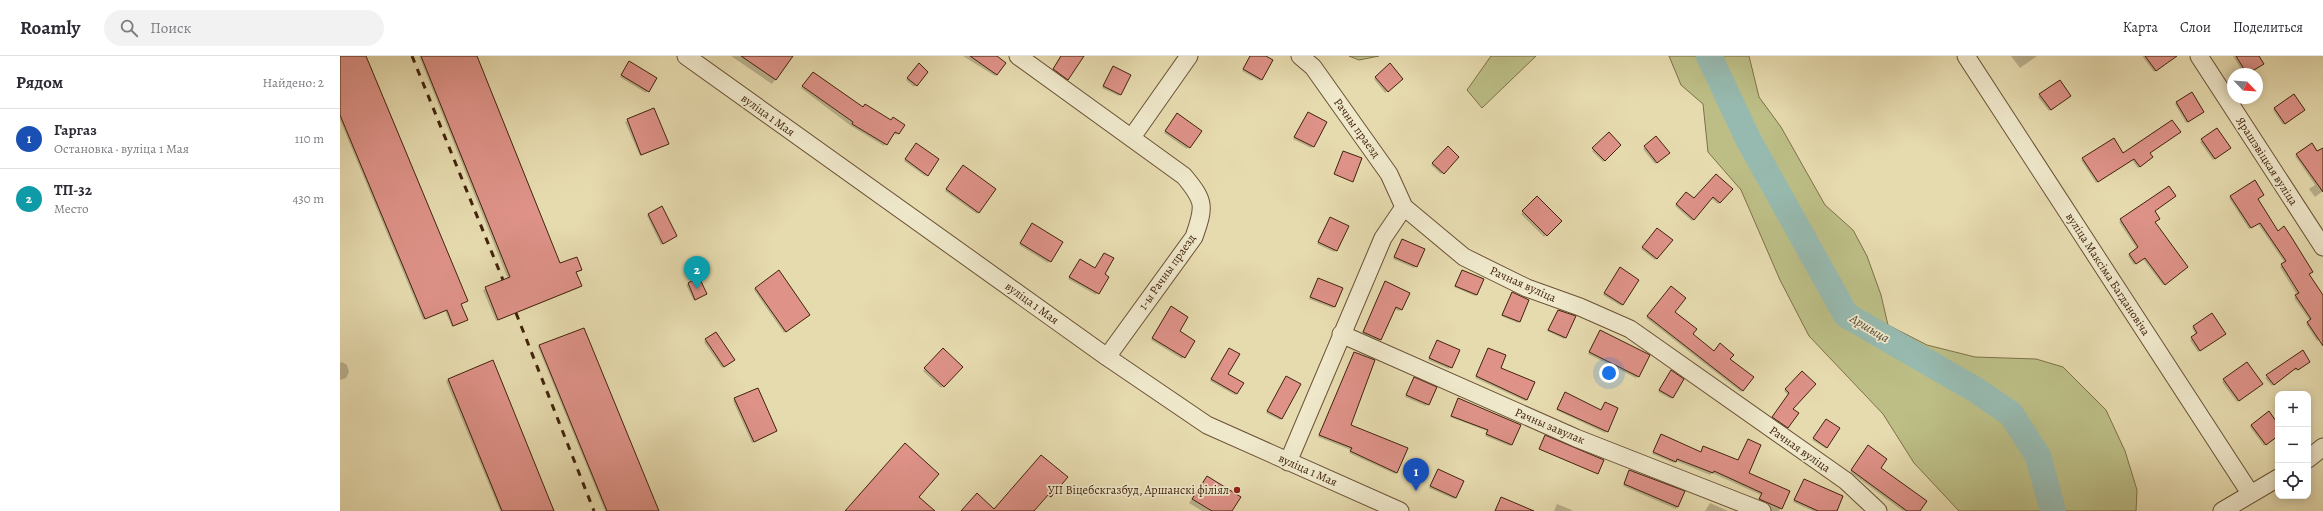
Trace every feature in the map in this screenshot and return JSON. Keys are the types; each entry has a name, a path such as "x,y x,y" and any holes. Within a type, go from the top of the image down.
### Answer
{"street":[{"name":"вуліца 1 Мая","path":"686,56 1107,357 1207,425 1400,511"},
{"name":"1-ы Рачны праезд","path":"1018,56 1184,176 1199,194 1201,215 1194,237 1107,357"},
{"path":"1132,137 1189,56"},
{"name":"Рачны праезд","path":"1300,56 1313,67 1389,174 1404,207"},
{"name":"вуліца Максіма Багдановіча","path":"1966,56 2250,493"},
{"name":"Ярашэвіцкая вуліца","path":"2199,56 2323,247"},
{"path":"1288,462 1383,238 1404,207"},
{"name":"Рачная вуліца","path":"1404,207 1464,257 1527,288 1580,307 1630,329 1846,481 1878,511"},
{"name":"Рачны завулак","path":"1341,334 1576,438 1762,511"},
{"path":"2311,457 2323,447"},
{"path":"2222,511 2250,493 2275,480"}],"green space":[{"path":"1349,56 1379,56 1359,60"},
{"path":"1491,56 1536,56 1482,108 1467,90"},
{"path":"1669,56 1749,56 1759,97 1781,127 1825,205 1853,230 1867,256 1881,295 1888,325 1927,345 1975,357 2036,359 2063,367 2106,410 2125,451 2137,490 2136,511 1959,511 1914,463 1883,414 1809,336 1780,280 1741,190 1708,152 1703,104 1681,85"}],"building":[{"path":"340,56 366,56 468,301 461,304 468,320 453,326 447,310 425,319 340,115"},
{"path":"421,56 477,56 560,263 577,257 582,270 576,272 582,286 498,320 485,287 510,277"},
{"path":"741,56 793,56 776,80"},
{"path":"970,56 997,56 1006,63 997,75"},
{"path":"1061,56 1084,56 1068,80 1053,69"},
{"path":"1250,56 1266,56 1273,60 1262,80 1243,69"},
{"path":"2145,56 2177,56 2156,71"},
{"path":"2236,56 2259,56 2264,64 2257,68 2243,68"},
{"path":"629,61 657,78 649,92 621,75"},
{"path":"919,63 928,72 917,86 907,78"},
{"path":"1390,63 1403,79 1388,92 1375,77"},
{"path":"1113,66 1131,75 1121,95 1103,86"},
{"path":"813,72 863,107 865,104 891,120 893,117 905,125 899,134 895,132 887,145 852,124 853,122 802,86"},
{"path":"2060,80 2071,96 2051,110 2039,94"},
{"path":"2192,92 2204,112 2188,122 2176,102"},
{"path":"2294,94 2305,110 2285,124 2274,108"},
{"path":"654,108 669,144 641,155 627,119"},
{"path":"1308,112 1327,122 1314,147 1294,137"},
{"path":"1177,113 1202,131 1190,148 1165,131"},
{"path":"2172,120 2181,132 2150,153 2153,157 2140,167 2134,159 2098,182 2082,158 2114,138 2123,153"},
{"path":"2217,128 2231,148 2215,159 2201,139"},
{"path":"1609,132 1621,145 1605,161 1592,148"},
{"path":"1656,136 1670,153 1657,163 1644,146"},
{"path":"916,143 939,159 928,176 905,159"},
{"path":"2312,143 2317,151 2323,148 2323,192 2296,154"},
{"path":"1448,146 1459,157 1444,174 1432,163"},
{"path":"1343,151 1362,158 1353,182 1334,174"},
{"path":"963,165 996,189 979,213 946,189"},
{"path":"1716,174 1733,189 1720,203 1713,197 1694,220 1676,204 1686,192 1694,198"},
{"path":"2255,180 2264,195 2258,199 2278,231 2284,226 2313,272 2309,274 2323,295 2323,346 2307,322 2311,319 2295,295 2299,293 2281,264 2286,261 2260,223 2251,228 2230,196"},
{"path":"2169,186 2176,196 2155,211 2160,219 2155,222 2188,267 2165,285 2145,258 2136,264 2129,254 2138,247 2120,219"},
{"path":"1537,196 1562,221 1547,236 1522,211"},
{"path":"662,206 677,236 663,244 648,214"},
{"path":"1330,217 1349,226 1337,251 1318,242"},
{"path":"1032,223 1063,242 1051,262 1020,243"},
{"path":"1657,228 1673,240 1657,259 1642,247"},
{"path":"1402,239 1425,249 1417,267 1394,257"},
{"path":"1104,253 1114,258 1105,274 1109,277 1099,294 1069,277 1080,259 1095,268"},
{"path":"1620,267 1639,280 1623,305 1604,293"},
{"path":"779,270 810,315 786,332 755,288"},
{"path":"1462,270 1484,279 1477,295 1455,286"},
{"path":"699,277 707,294 695,300 688,283"},
{"path":"1318,278 1343,288 1335,307 1310,297"},
{"path":"1385,281 1410,293 1402,310 1396,307 1381,340 1363,332"},
{"path":"1671,286 1686,298 1675,312 1697,329 1693,334 1714,351 1720,343 1734,355 1730,359 1754,377 1743,391 1647,316"},
{"path":"1512,292 1529,300 1520,322 1502,315"},
{"path":"1171,306 1188,317 1180,331 1195,341 1185,358 1152,338"},
{"path":"1558,310 1576,316 1566,338 1548,330"},
{"path":"2212,313 2226,334 2200,351 2191,337 2197,333 2193,326"},
{"path":"584,328 659,511 607,511 539,345"},
{"path":"1600,330 1650,355 1639,377 1589,352"},
{"path":"716,332 735,360 724,367 705,339"},
{"path":"1437,340 1460,350 1452,368 1429,358"},
{"path":"943,348 963,367 944,387 924,368"},
{"path":"1229,348 1240,354 1228,374 1244,383 1237,394 1211,379"},
{"path":"1488,348 1506,355 1501,368 1535,382 1527,400 1476,376"},
{"path":"2303,350 2310,362 2298,370 2296,368 2274,385 2266,375"},
{"path":"1354,352 1375,360 1351,425 1408,448 1397,473 1350,451 1352,448 1319,435"},
{"path":"493,360 554,511 502,511 448,379"},
{"path":"2247,362 2263,384 2239,401 2223,379"},
{"path":"1671,370 1684,379 1673,398 1659,390"},
{"path":"1802,371 1816,384 1793,409 1799,413 1788,428 1772,417 1789,393 1785,389"},
{"path":"1286,376 1301,384 1282,419 1267,411"},
{"path":"1414,377 1437,387 1429,405 1406,395"},
{"path":"758,388 777,431 754,442 734,398"},
{"path":"1565,392 1601,410 1605,402 1618,408 1608,432 1557,409"},
{"path":"1458,398 1521,425 1512,445 1486,434 1488,430 1451,416"},
{"path":"2269,411 2275,420 2275,438 2266,445 2251,425"},
{"path":"1826,419 1840,428 1827,448 1813,438"},
{"path":"1661,434 1701,452 1703,446 1738,460 1748,439 1761,445 1749,473 1790,491 1782,509 1759,499 1762,493 1714,471 1713,473 1677,459 1676,462 1653,452"},
{"path":"1545,435 1604,460 1598,474 1539,449"},
{"path":"905,443 939,474 919,497 935,511 845,511"},
{"path":"1868,445 1887,459 1881,468 1927,501 1920,511 1907,511 1851,470"},
{"path":"1041,455 1068,477 1051,497 1048,495 1034,511 961,511 977,493 994,509"},
{"path":"1438,469 1464,481 1456,498 1430,486"},
{"path":"1629,470 1685,491 1678,507 1624,484"},
{"path":"1207,476 1241,497 1232,511 1212,511 1192,499"},
{"path":"1804,479 1843,496 1837,511 1818,511 1794,500"},
{"path":"1501,497 1534,511 1495,511"}],"waterway":[{"name":"Аршыца","path":"1709,56 1748,139 1846,315 1976,390 2011,414 2038,456 2053,511"}],"railway":[{"path":"412,56 503,280"},
{"path":"516,313 594,511"}],"place":[{"name":"ТП-32","path":"697,289"},
{"name":"УП Віцебскгазбуд, Аршанскі філіял","path":"1237,490"},
{"name":"Гаргаз","path":"1416,491"}]}
